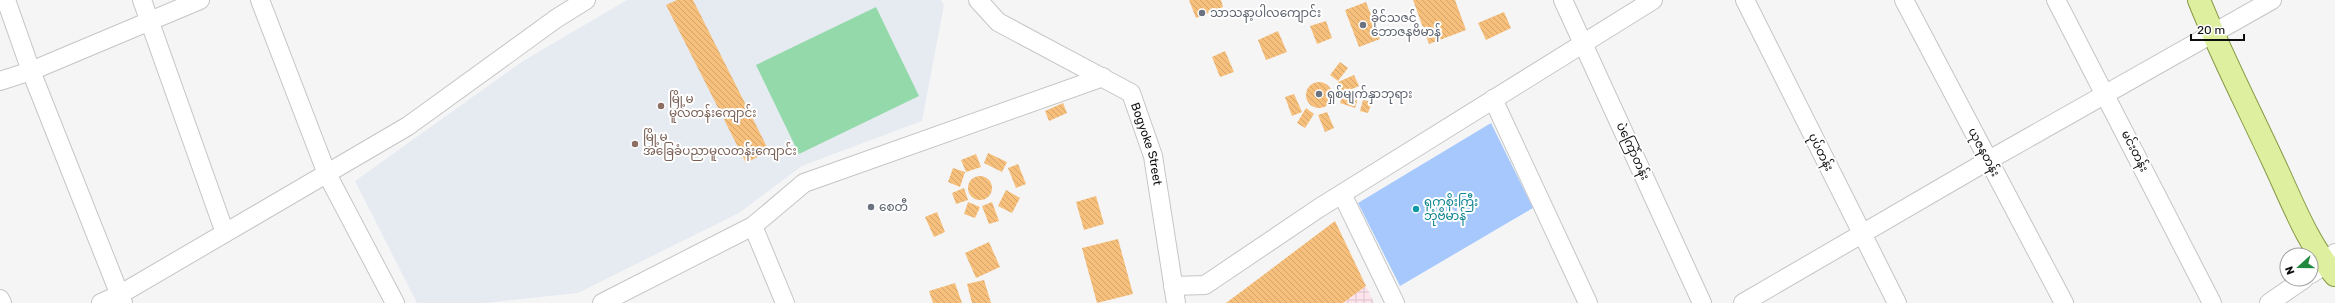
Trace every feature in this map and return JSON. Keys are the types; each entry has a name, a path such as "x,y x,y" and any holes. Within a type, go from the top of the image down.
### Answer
{"main road":[{"path":"2199,0 2212,33 2302,222 2327,267"}],"street":[{"path":"6,0 31,71 121,299"},
{"path":"142,0 224,233"},
{"path":"0,81 31,71 200,0"},
{"path":"260,0 327,174 395,303"},
{"path":"101,303 121,299 224,233 408,126 557,18 586,0"},
{"name":"Bogyoke Street","path":"978,0 998,22 1132,93 1152,156 1175,295"},
{"name":"ပဲကြော်တန်း","path":"1563,0 1702,303"},
{"path":"1175,295 1204,285 1342,194 1652,0"},
{"name":"ပုပ်တန်း","path":"1746,0 1897,303"},
{"name":"ယုဇနတန်း","path":"1904,0 2064,303"},
{"name":"မင်းတန်း","path":"2056,0 2212,303"},
{"path":"1743,303 1989,160 2272,0"},
{"path":"602,303 753,226 804,183 1104,77"},
{"path":"1492,99 1588,303"},
{"path":"1342,194 1395,303"},
{"path":"753,226 785,303"},
{"path":"2269,303 2292,287"},
{"path":"0,299 2,303"}],"shaded area":[{"name":"မြို့မ အခြေခံပညာမူလတန်းကျောင်း","path":"627,0 941,0 944,5 922,121 802,166 739,213 578,293 485,303 417,303 355,181 523,61"},
{"path":"1366,286 1374,303 1343,303"}],"green space":[{"path":"876,7 919,96 799,154 756,65"}],"water":[{"path":"1491,123 1533,208 1400,286 1358,203"}],"building":[{"path":"677,0 693,0 769,151 746,163 666,5"},
{"name":"သာသနာ့ပါလကျောင်း","path":"1189,0 1221,0 1223,7 1196,18"},
{"path":"1413,0 1455,0 1466,30 1429,44"},
{"name":"ခိုင်သဇင် ဘောဇနဗိမာန်","path":"1366,2 1380,39 1359,47 1345,10"},
{"path":"1504,12 1511,28 1486,40 1478,23"},
{"path":"1326,21 1332,38 1317,44 1310,26"},
{"path":"1278,31 1287,52 1266,60 1258,40"},
{"path":"1225,51 1234,72 1220,77 1212,57"},
{"path":"1340,62 1348,68 1338,81 1330,75"},
{"path":"1354,75 1359,86 1343,93 1338,82"},
{"name":"ရှစ်မျက်နှာဘုရား","path":"1319,82 1328,86 1332,95 1328,104 1319,108 1310,104 1306,95 1310,86"},
{"path":"1294,94 1302,112 1292,116 1285,97"},
{"path":"1343,94 1358,98 1355,108 1340,103"},
{"path":"1363,100 1372,102 1368,113 1360,111"},
{"path":"1063,103 1067,113 1049,121 1045,111"},
{"path":"1306,108 1314,114 1305,128 1297,123"},
{"path":"1327,112 1334,128 1325,132 1318,115"},
{"path":"988,153 1007,162 1002,172 984,163"},
{"path":"976,154 981,167 966,172 961,160"},
{"path":"1018,164 1026,184 1016,188 1008,168"},
{"path":"953,168 965,172 960,187 948,182"},
{"path":"980,176 989,179 992,188 989,197 980,200 971,197 968,188 971,179"},
{"path":"964,188 968,200 956,204 952,193"},
{"path":"1006,190 1020,198 1012,213 998,206"},
{"path":"1096,196 1104,224 1084,230 1076,202"},
{"path":"968,202 980,207 975,218 964,214"},
{"path":"992,202 999,221 989,224 982,206"},
{"path":"937,212 945,232 934,237 925,217"},
{"path":"1335,221 1366,286 1343,303 1226,303"},
{"path":"1118,239 1133,294 1097,303 1082,248"},
{"path":"989,242 1000,267 976,278 965,253"},
{"path":"984,280 991,303 972,303 967,284"},
{"path":"955,283 962,303 933,303 929,291"}],"place":[{"name":"သာသနာ့ပါလကျောင်း","path":"1202,13"},
{"name":"ခိုင်သဇင် ဘောဇနဗိမာန်","path":"1363,25"},
{"name":"ရှစ်မျက်နှာဘုရား","path":"1319,94"},
{"name":"မြို့မ မူလတန်းကျောင်း","path":"661,106"},
{"name":"မြို့မ အခြေခံပညာမူလတန်းကျောင်း","path":"635,144"},
{"name":"စေတီ","path":"871,207"},
{"name":"ရုက္ခစိုးကြီး ဘုံဗိမာန်","path":"1416,209"}]}
